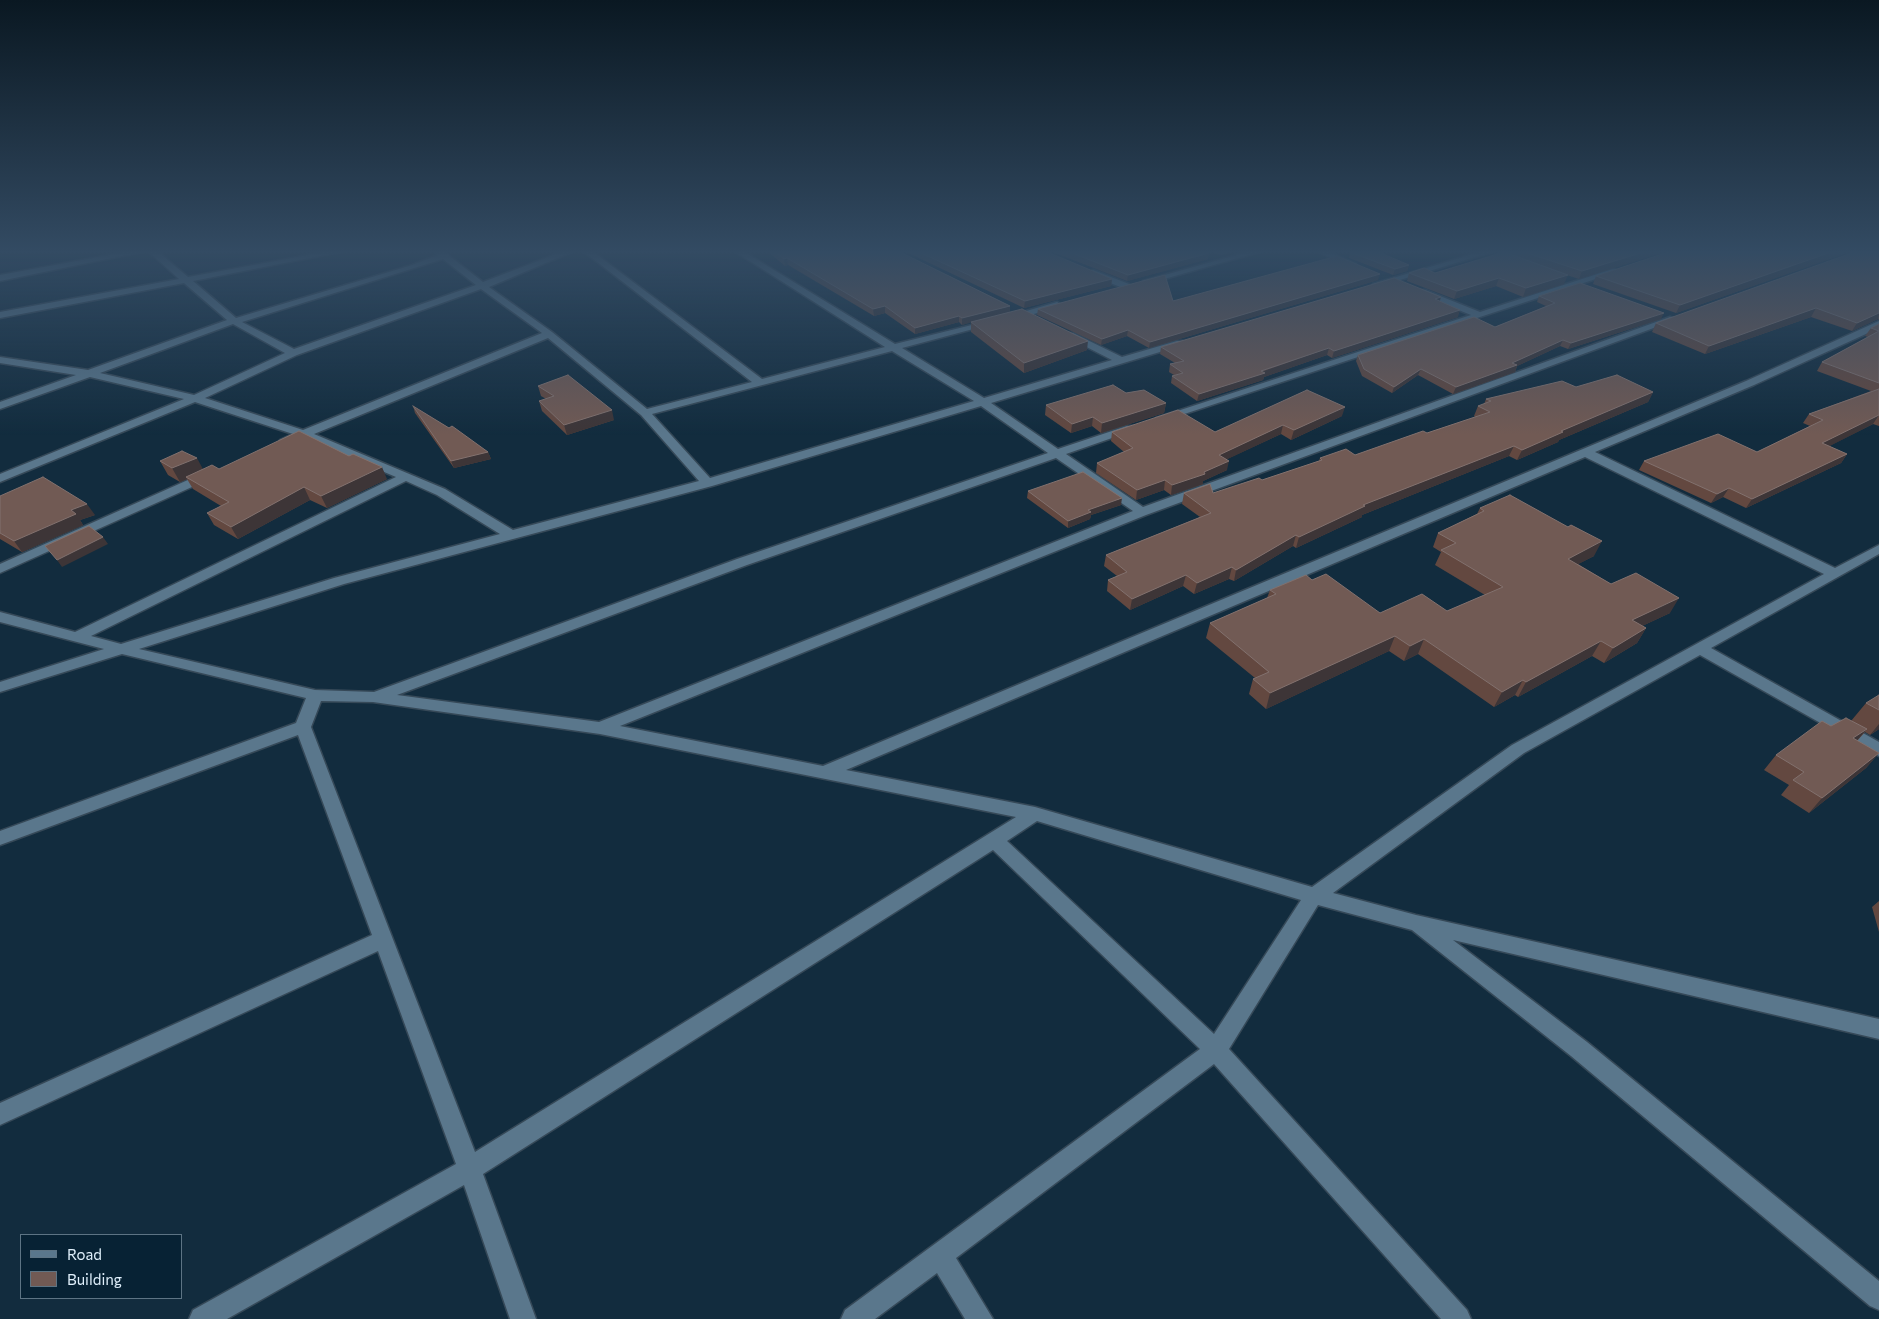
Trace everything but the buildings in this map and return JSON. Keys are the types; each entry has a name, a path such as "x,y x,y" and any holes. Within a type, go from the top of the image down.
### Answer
{"street":[{"path":"225,313 234,321 293,353"},
{"path":"0,406 234,321 262,313"},
{"path":"0,478 195,398 293,353 407,313"},
{"path":"519,313 549,334 645,413 708,483"},
{"path":"668,313 760,383"},
{"path":"838,313 982,402 1142,512"},
{"path":"645,413 893,346 1025,313 1043,322"},
{"path":"1473,313 1479,315"},
{"path":"374,697 742,562 1057,453 1486,313"},
{"path":"600,728 1142,512 1678,317 1659,313"},
{"path":"823,773 1750,383 1879,324"},
{"path":"1060,330 1122,361"},
{"path":"275,446 549,334"},
{"path":"0,687 339,582 708,483 1189,340"},
{"path":"0,360 91,374 195,398 302,434 440,492 513,536"},
{"path":"1585,452 1834,574"},
{"path":"0,569 222,470"},
{"path":"77,637 406,477"},
{"path":"854,1319 1216,1050 1314,896 1518,749 1879,549"},
{"path":"0,617 121,649 315,695 374,697 600,728 1035,814 1314,896 1416,923 1879,1029"},
{"path":"1699,648 1879,750"},
{"path":"315,695 302,727 470,1169 523,1319"},
{"path":"0,838 302,727"},
{"path":"202,1319 470,1169 1035,814"},
{"path":"994,840 1216,1050 1458,1319"},
{"path":"1416,923 1579,1049 1879,1297"},
{"path":"0,1114 383,939"},
{"path":"940,1255 980,1319"}]}
